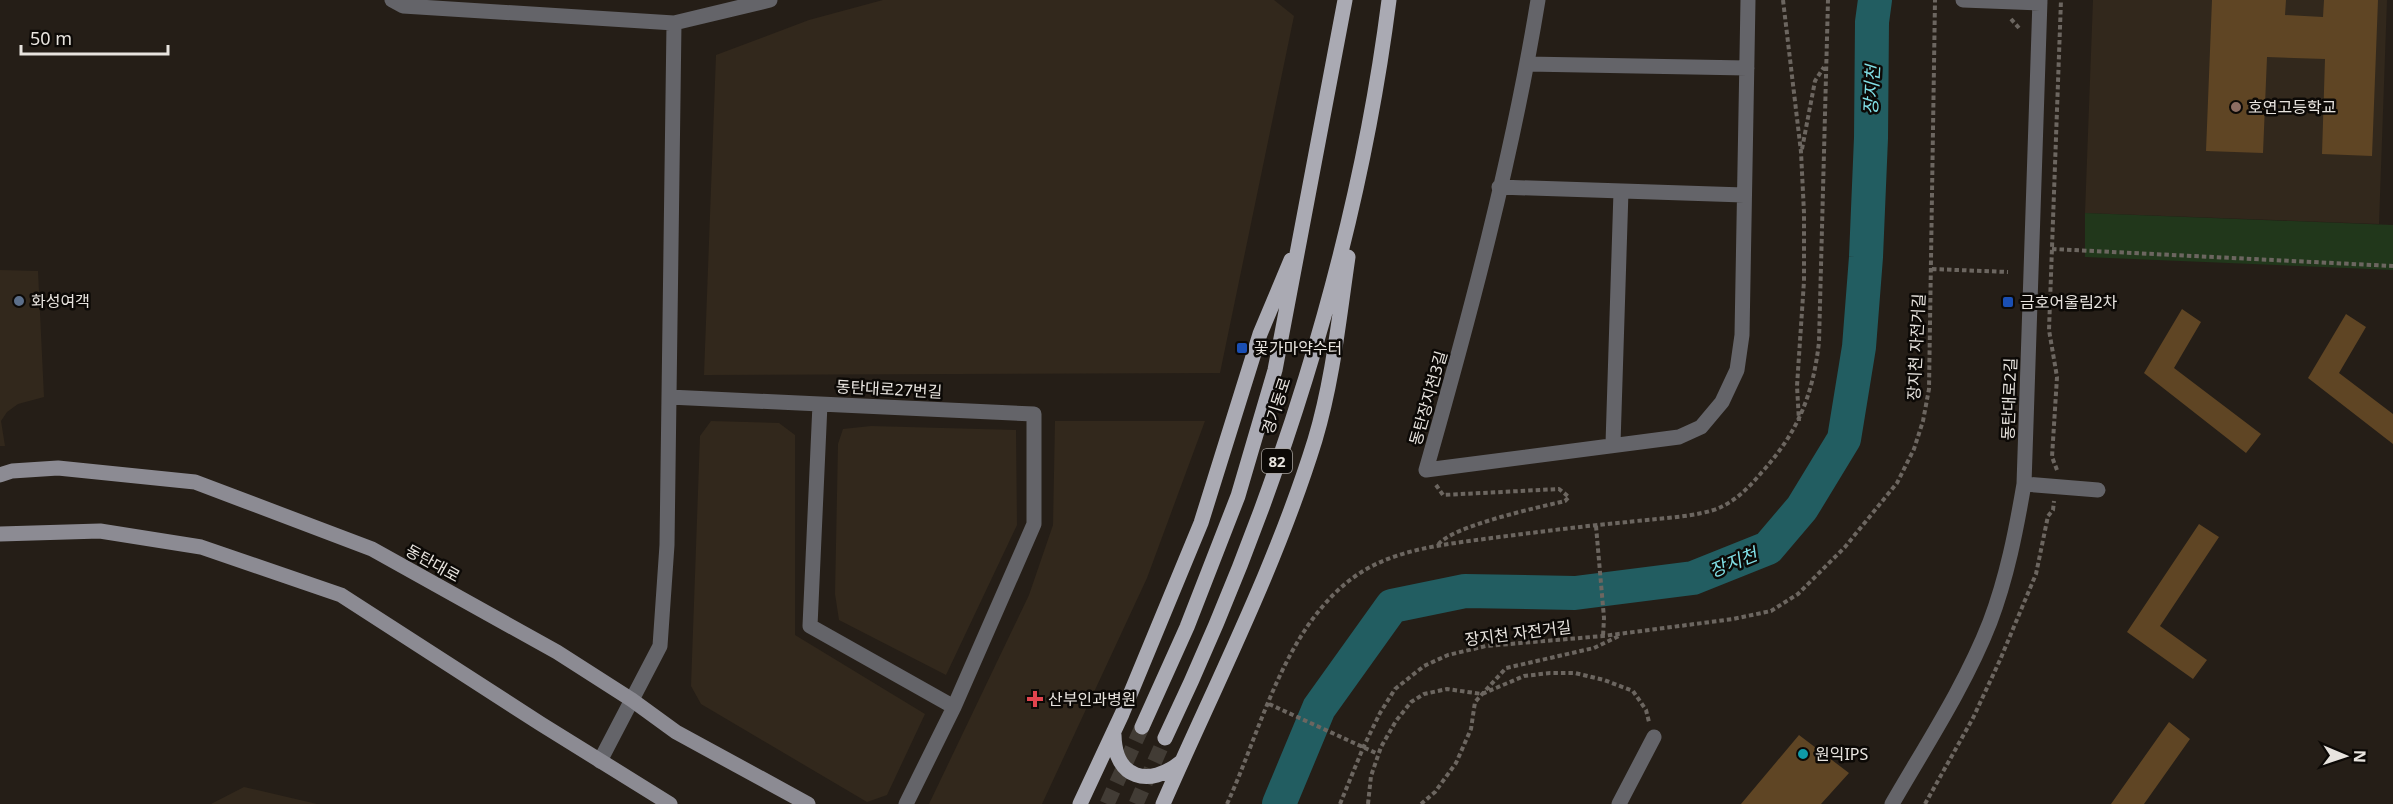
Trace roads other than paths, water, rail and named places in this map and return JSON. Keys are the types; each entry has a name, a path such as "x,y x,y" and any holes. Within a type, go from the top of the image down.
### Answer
{"main road":[{"name":"경기동로","path":"1142,727 1187,627 1238,496 1275,370 1345,0"},
{"name":"경기동로","path":"1165,738 1238,574 1295,409 1337,268 1360,174 1389,0"},
{"path":"1163,804 1275,554 1315,440 1331,376 1360,174"},
{"path":"1080,804 1114,732 1201,523 1260,334 1302,232"},
{"name":"동탄대로","path":"0,475 12,471 58,468 195,482 372,549 557,652 632,700 676,732 808,804"},
{"path":"0,534 100,531 201,547 341,595 670,804"},
{"path":"1114,732 1115,749 1128,772 1139,776 1162,775 1181,762"}],"street":[{"path":"392,0 403,6 674,23 770,0"},
{"name":"동탄장지천3길","path":"1538,0 1527,64 1467,327 1426,470 1679,437 1701,427 1722,402 1737,370 1742,335 1748,0"},
{"name":"동탄대로2길","path":"1892,804 1955,695 1989,623 2015,537 2024,484 2040,2 1963,0"},
{"path":"600,761 660,645 667,545 674,23"},
{"path":"1527,64 1747,68"},
{"path":"1499,187 1744,195"},
{"path":"1613,444 1621,191"},
{"path":"669,397 820,404"},
{"name":"동탄대로27번길","path":"906,804 954,707 1034,524 1034,414 820,404 810,626 954,707"},
{"path":"2024,484 2098,489"},
{"path":"1619,804 1654,737"}],"waterway":[{"name":"장지천","path":"1279,804 1319,708 1392,606 1465,591 1575,593 1693,578 1768,548 1802,508 1844,439 1859,347 1866,257 1871,138 1872,22 1875,0"}],"tunnel":[{"path":"1107,804 1142,727"},
{"path":"1136,804 1165,738"}],"place":[{"name":"호연고등학교","path":"2236,107"},
{"name":"화성여객","path":"19,301"},
{"name":"금호어울림2차","path":"2008,302"},
{"name":"꽃가마약수터","path":"1242,348"},
{"name":"산부인과병원","path":"1035,699"},
{"name":"원익IPS","path":"1803,754"}]}
